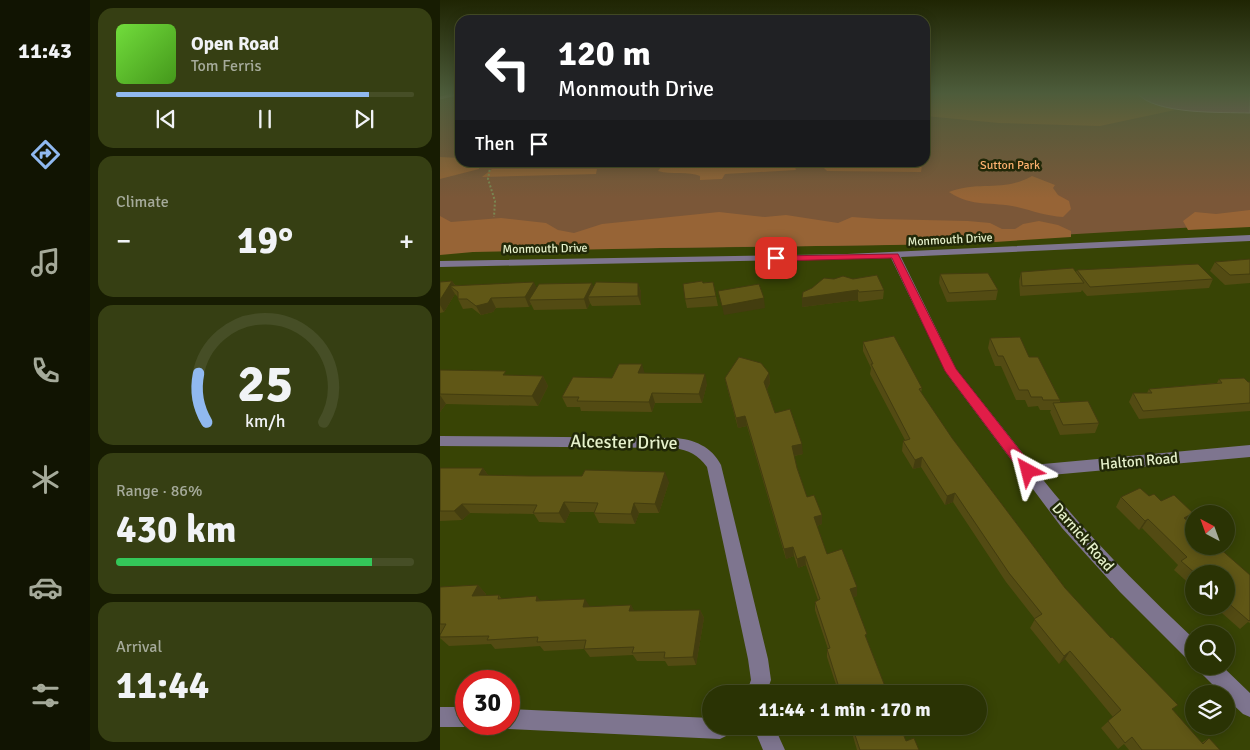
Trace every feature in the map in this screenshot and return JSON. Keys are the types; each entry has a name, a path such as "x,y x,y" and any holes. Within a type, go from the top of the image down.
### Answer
{"street":[{"name":"Monmouth Drive","path":"440,264 895,255 1250,238"},
{"name":"Darnick Road","path":"895,255 951,371 1081,537 1126,586 1185,643"},
{"name":"Alcester Drive","path":"440,441 674,442 688,443 705,453 714,465 758,659 761,680 759,685"},
{"name":"Halton Road","path":"1028,471 1250,451"},
{"path":"1217,675 1250,707"},
{"path":"440,716 455,717"},
{"path":"520,720 702,728"},
{"path":"767,735 774,750"}],"path":[{"path":"489,167 487,172 488,186 495,200 494,217"}],"green space":[{"name":"Sutton Park","path":"440,128 455,128 455,167 930,167 930,128 1250,128 1250,224 885,245 440,251"}],"shaded area":[{"path":"440,157 455,158 455,167 479,167 479,169 440,179"},
{"path":"661,167 795,167 796,170 725,174 722,179 700,180 700,176 696,175 658,171"},
{"path":"823,167 922,167 921,172 827,171"},
{"path":"492,169 597,169 596,174 482,177"},
{"path":"1032,176 1055,185 1053,188 1058,195 1069,201 1071,209 1063,217 1008,205 974,202 949,192 971,187 1010,184"},
{"path":"1250,210 1250,227 1188,230 1183,221 1195,212 1216,214"},
{"path":"719,212 765,217 786,215 838,223 852,217 968,221 990,223 1002,229 1015,229 1023,224 1039,221 1058,225 1071,231 1071,237 964,244 659,248 473,252 440,255 440,216 451,222 501,218 546,223 558,230 574,233 602,224"}],"building":[{"path":"1250,259 1250,274 1230,275 1215,262"},
{"path":"1198,264 1213,279 1090,287 1077,270"},
{"path":"1073,268 1084,283 1022,286 1021,272"},
{"path":"988,273 998,290 949,293 940,274"},
{"path":"877,275 884,290 859,292 858,290 802,298 803,292 812,288 824,278 834,279 843,276 853,279"},
{"path":"452,281 440,300 440,282"},
{"path":"702,281 703,283 713,282 716,296 685,299 683,284"},
{"path":"534,282 525,297 491,298 488,303 476,306 467,299 458,299 458,292 450,286"},
{"path":"596,282 638,283 638,296 588,297"},
{"path":"592,283 584,299 529,300 539,284"},
{"path":"759,284 764,298 722,306 718,291"},
{"path":"894,336 922,388 919,389 952,438 1065,588 1111,638 1178,705 1172,709 1185,724 1185,735 1195,735 1203,744 1209,738 1220,750 1142,750 1132,737 1125,743 1108,721 1121,710 1070,651 1064,656 1034,619 1042,614 1009,573 955,493 947,496 922,457 915,460 903,441 910,439 871,364 873,364 863,342"},
{"path":"1020,337 1029,357 1038,357 1060,400 1043,400 1042,397 1031,397 1028,390 1019,390 1003,356 998,356 990,338"},
{"path":"739,357 761,363 769,373 764,382 775,413 790,409 802,444 792,446 797,468 807,497 814,495 822,515 814,517 827,554 842,549 857,587 850,589 884,685 838,685 827,649 830,648 815,602 820,599 805,556 797,559 793,547 784,549 745,416 736,418 725,378"},
{"path":"619,364 642,364 638,373 705,374 699,394 652,393 649,402 577,401 579,397 562,397 573,377 612,378"},
{"path":"440,370 506,371 503,375 543,376 532,396 440,394"},
{"path":"1244,378 1250,382 1250,403 1143,411 1133,393 1152,393 1149,389 1222,383 1219,379"},
{"path":"1088,401 1099,423 1063,425 1053,403"},
{"path":"440,468 483,468 479,475 530,476 582,476 585,470 665,472 655,504 634,503 631,514 594,513 598,503 564,502 559,513 533,513 537,505 462,504 454,511 440,511"},
{"path":"1140,488 1149,496 1154,494 1161,501 1174,495 1185,505 1185,555 1227,555 1250,575 1250,620 1235,609 1235,565 1186,565 1181,561 1187,557 1148,519 1145,521 1121,497"},
{"path":"478,585 472,596 499,595 498,599 537,596 536,601 585,599 583,607 631,605 629,611 700,610 693,657 664,658 665,652 632,653 634,647 584,649 586,640 537,642 538,637 487,640 489,636 440,637 446,624 440,624 440,587"},
{"path":"855,735 904,735 906,741 914,738 919,750 860,750"}],"route":[{"path":"776,258 847,258 895,255 951,371 1028,471"}]}
